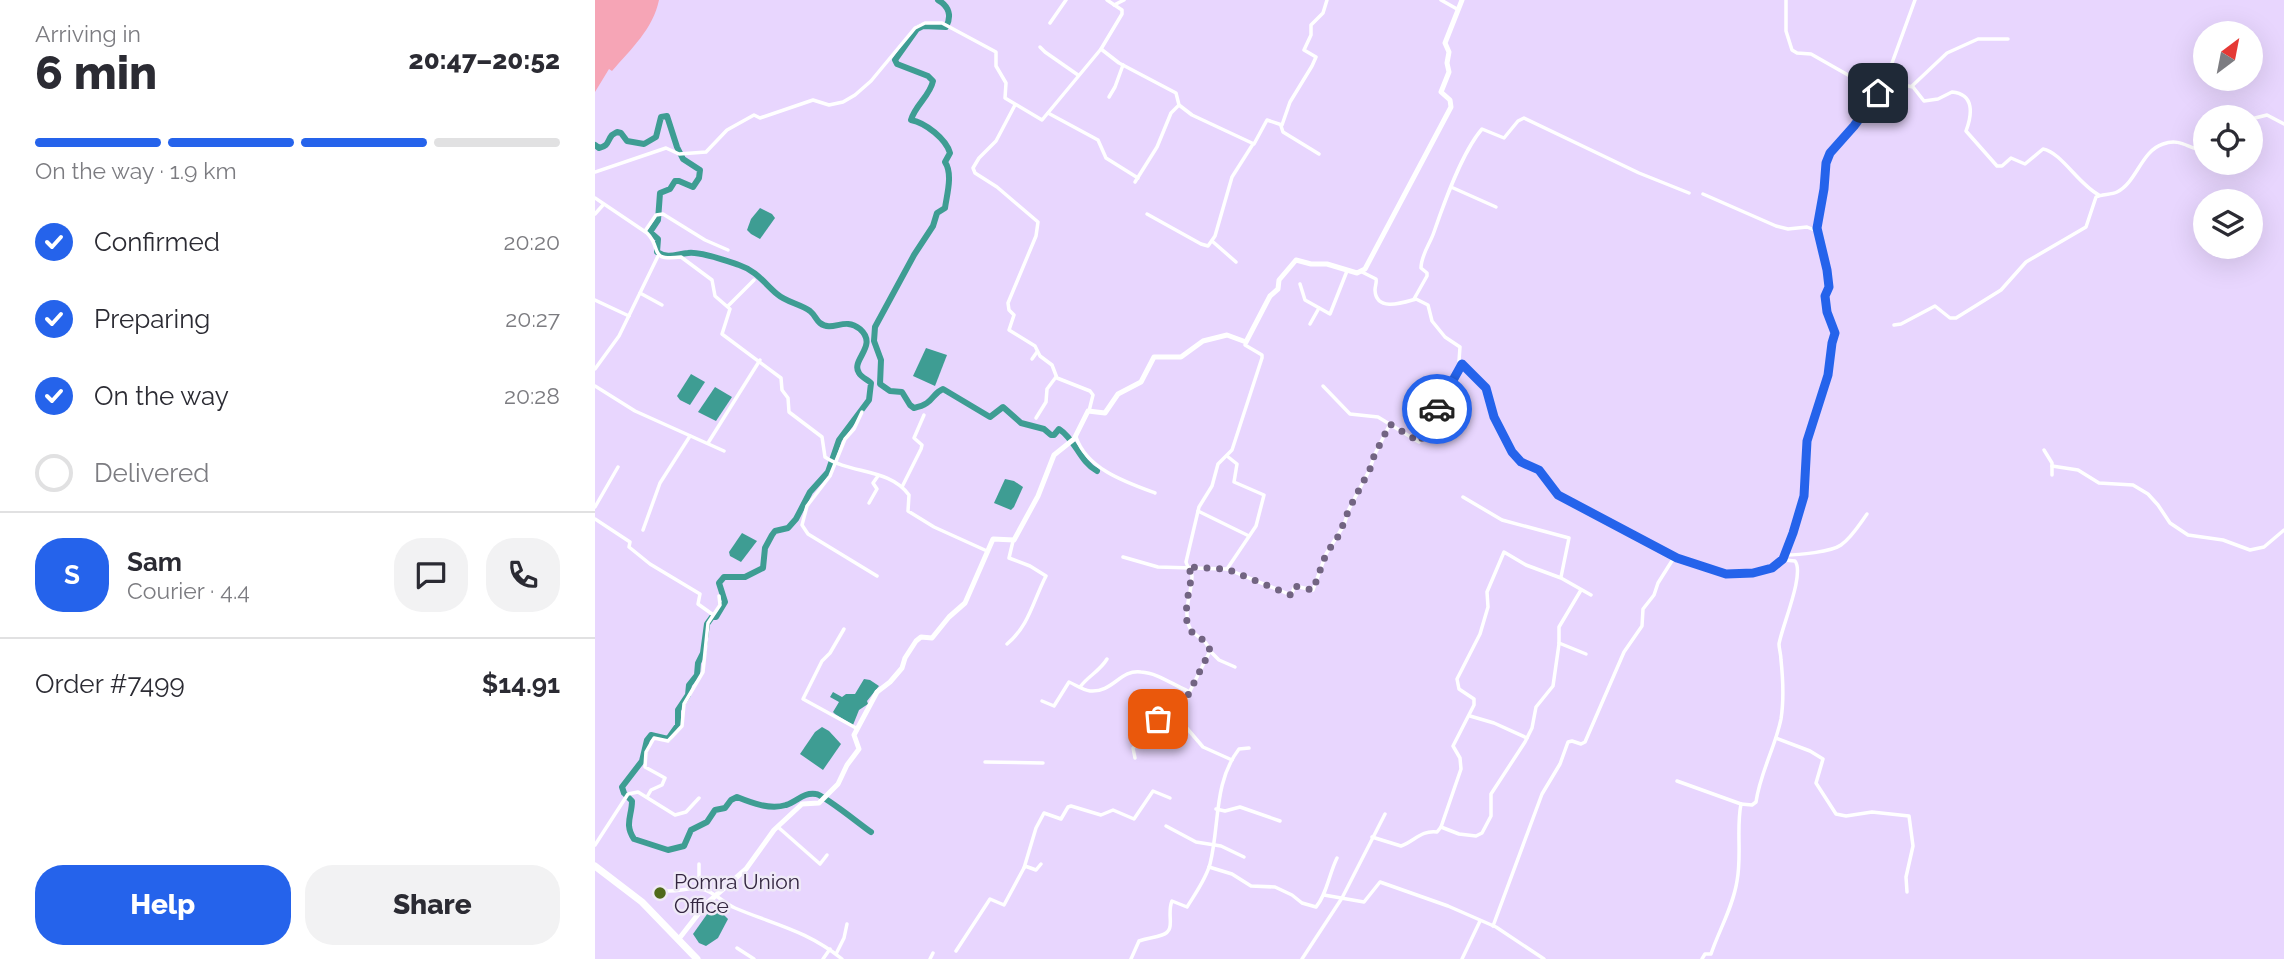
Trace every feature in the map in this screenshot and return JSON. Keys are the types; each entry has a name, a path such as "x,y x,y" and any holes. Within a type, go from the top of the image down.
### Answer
{"main road":[{"path":"595,866 637,897 697,959"}],"street":[{"path":"1050,23 1066,0"},
{"path":"595,172 666,148 682,154 706,152 727,130 754,115 759,118 775,115 813,100 825,105 843,102 862,90 917,26 933,22 947,26 996,51 996,66 1006,83 1005,98 1042,120 1101,49 1122,14 1122,10 1107,0"},
{"path":"1114,5 1124,0"},
{"path":"1319,154 1283,132 1281,126 1290,102 1315,60 1316,57 1304,50 1311,35 1311,25 1323,13 1327,0"},
{"path":"1441,0 1458,9"},
{"path":"1361,272 1390,225 1451,107 1450,100 1441,92 1449,72 1447,63 1450,52 1445,40 1462,0"},
{"path":"1786,0 1786,31 1792,50 1811,54 1878,92"},
{"path":"1245,342 1269,296 1278,289 1279,280 1296,260 1361,272 1376,279 1375,292 1387,304 1397,306 1414,300 1427,305 1432,321 1447,340 1460,347 1459,361 1486,388 1494,417 1512,452 1521,462 1539,470 1552,491 1675,556 1729,575 1764,571 1786,555 1804,499 1807,441 1828,375 1835,333 1827,312 1827,270 1817,231 1828,155 1854,126 1878,92 1890,69 1915,0"},
{"path":"1890,69 1898,84 1904,87 1912,86 1947,53 1978,39 2008,39"},
{"path":"1040,47 1078,75"},
{"path":"1101,49 1123,65 1176,93 1179,105 1201,120 1253,144"},
{"path":"1109,97 1123,65"},
{"path":"1912,86 1924,101 1938,99 1952,92 1965,96 1972,111 1966,131 1997,166 2002,166 2011,158 2025,164 2043,149 2048,149 2088,189 2099,195"},
{"path":"1007,644 1018,634 1029,617 1033,601 1046,576 1009,558 1013,541 1038,496 1054,455 1073,439 1089,411 1093,395 1090,391 1056,377 1052,365 1037,352 1035,346 1009,330 1014,315 1007,306 1036,236 1038,222 997,187 975,173 973,168 996,141 1015,105"},
{"path":"1048,113 1098,140 1106,158 1136,180 1157,147 1171,113 1179,105"},
{"path":"2263,116 2267,115 2284,124"},
{"path":"1414,300 1427,274 1421,268 1421,262 1451,187 1481,129 1504,138 1518,121 1524,118 1639,173 1689,193"},
{"path":"1147,214 1209,246 1232,177 1256,142 1267,120 1281,126"},
{"path":"1894,325 1905,322 1933,306 1939,307 1953,319 1969,311 2001,290 2031,258 2087,227 2095,197 2120,190 2145,158 2161,144 2181,141 2193,147"},
{"path":"1451,187 1496,207"},
{"path":"1703,194 1776,226 1788,229 1807,227 1817,231"},
{"path":"595,198 645,231 654,240 658,256 667,260 679,255 712,280 715,296 728,306 730,313 722,334 781,378 782,390 788,398 789,412 821,435 824,440 824,455 834,462 878,475 902,487 909,495 908,512 987,551"},
{"path":"595,214 603,204"},
{"path":"645,231 658,214 667,216 705,240 728,250"},
{"path":"1212,241 1236,262"},
{"path":"595,369 614,344 658,256"},
{"path":"1300,284 1305,300 1331,314 1347,271"},
{"path":"728,306 754,280"},
{"path":"641,293 662,305"},
{"path":"595,300 629,316"},
{"path":"1310,324 1319,308"},
{"path":"1089,411 1105,413 1118,394 1143,380 1154,357 1181,357 1203,341 1227,335 1245,342 1245,345 1262,356 1235,440 1227,456 1218,464 1212,486 1198,510 1186,562 1192,574 1187,604 1189,626 1208,643 1210,651 1219,660 1235,667"},
{"path":"1032,359 1037,352"},
{"path":"708,443 759,359"},
{"path":"1323,386 1350,414 1375,416 1418,442 1422,441 1462,364"},
{"path":"1036,418 1046,402 1047,389 1056,377"},
{"path":"595,386 635,411 723,451"},
{"path":"862,412 854,429 845,439 830,475 803,514 804,531 877,576"},
{"path":"902,487 922,447 913,438 924,415"},
{"path":"1123,557 1158,567 1227,569 1291,595 1295,586 1313,590 1326,554 1339,535 1390,424"},
{"path":"643,530 660,483 690,436"},
{"path":"1073,439 1094,464 1129,484 1155,493"},
{"path":"2044,450 2052,466 2052,475"},
{"path":"1227,456 1237,464 1234,481 1264,495 1256,526 1227,569"},
{"path":"2052,466 2078,470 2099,483 2133,485 2148,494 2170,523 2188,535 2223,540 2250,550 2265,547 2284,530"},
{"path":"595,507 618,467"},
{"path":"869,503 877,489 873,483 878,475"},
{"path":"1463,497 1502,520 1569,538 1561,578"},
{"path":"1198,510 1249,537"},
{"path":"1786,555 1839,546 1852,535 1867,514"},
{"path":"595,519 630,542 629,547 650,564 700,594 698,604 712,614"},
{"path":"678,940 700,911 751,863 778,827 804,803 820,802 838,784 859,749 855,737 877,692 902,668 905,657 918,639 932,638 965,603 995,537 1013,541"},
{"path":"1373,836 1401,846 1428,831 1437,832 1441,827 1461,769 1460,758 1453,747 1474,708 1474,699 1459,689 1456,681 1480,634 1488,607 1487,592 1504,552 1591,595"},
{"path":"1493,926 1544,791 1560,764 1568,742 1581,744 1585,741 1624,652 1642,626 1643,610 1675,556"},
{"path":"1677,781 1741,804 1752,805 1756,802 1766,760 1776,738 1783,704 1779,643 1791,609 1799,568 1794,560 1782,560"},
{"path":"1441,827 1469,835 1482,833 1492,812 1491,794 1527,738 1536,707 1551,690 1559,643 1559,626 1581,590"},
{"path":"647,797 651,790 662,785 665,778 645,767 651,738 668,741 682,726 682,708 703,673 708,624 720,605 720,596"},
{"path":"844,629 822,661 803,699 858,729"},
{"path":"1559,643 1585,654"},
{"path":"1210,651 1178,715 1203,747 1232,760"},
{"path":"1080,687 1086,679 1101,669 1107,659"},
{"path":"1042,701 1053,706 1068,683 1094,691 1111,687 1122,676 1138,671 1163,678 1188,691"},
{"path":"1135,758 1133,748 1155,729 1159,712 1165,710 1178,715"},
{"path":"1470,716 1494,723 1527,738"},
{"path":"1776,738 1823,759 1816,782 1836,814 1846,816 1872,812 1909,816 1913,846 1906,877 1907,892"},
{"path":"1131,959 1139,941 1169,931 1172,925 1169,912 1172,901 1187,907 1209,867 1216,809 1232,760 1239,749 1249,748"},
{"path":"985,762 1043,764"},
{"path":"956,951 990,899 1004,905 1024,868 1036,828 1044,813 1061,819 1071,806 1101,815 1113,810 1135,819 1153,791 1170,798"},
{"path":"595,845 628,794 638,792 675,815 686,812 699,798"},
{"path":"1702,959 1705,954 1711,954 1733,900 1739,859 1737,825 1741,804"},
{"path":"1216,809 1225,811 1240,807 1280,821"},
{"path":"1302,959 1343,897 1385,814"},
{"path":"1165,826 1187,838 1221,846 1244,857"},
{"path":"778,827 820,864 827,855"},
{"path":"1209,867 1232,874 1251,886 1275,887 1317,907 1324,895 1336,858"},
{"path":"699,864 699,889"},
{"path":"1024,868 1027,866 1036,870 1041,864"},
{"path":"1324,895 1364,902 1380,882 1448,906 1506,932 1544,959"},
{"path":"659,890 670,893 699,889 716,895 733,907 791,928 830,949 842,959"},
{"path":"1462,959 1480,920"},
{"path":"836,954 847,924"},
{"path":"737,948 754,959"},
{"path":"824,959 830,949"},
{"path":"930,959 933,953"}],"shaded area":[{"path":"595,0 659,0 647,29 612,71 609,69 595,92"},
{"path":"760,208 775,218 760,239 747,230 751,219"},
{"path":"926,348 947,355 935,386 913,376"},
{"path":"691,374 705,382 690,405 677,396"},
{"path":"715,387 732,397 716,421 698,412"},
{"path":"1005,479 1023,487 1011,510 994,503"},
{"path":"742,533 757,541 741,562 730,556 729,552"},
{"path":"864,679 879,686 867,701 868,704 859,710 853,725 833,712 839,702 830,697 833,692 842,697 855,694"},
{"path":"822,727 841,744 823,770 800,754 815,732"},
{"path":"710,910 721,912 728,919 718,938 706,946 699,943 693,934"}],"waterway":[{"path":"938,0 945,5 948,12 946,27 923,26 917,29 895,60 897,64 928,76 933,81 911,120 935,132 948,148 950,153 945,162 949,172 948,190 945,208 937,213 933,226 875,327 874,341 881,360 880,384 890,391 902,392 914,408 929,402 943,389 990,417 1003,407 1021,423 1044,429 1051,435 1059,429 1070,439 1086,462 1097,471"},
{"path":"595,145 599,148 605,146 617,132 627,141 644,144 656,137 661,117 667,116 683,159 700,170 699,178 693,187 675,181 670,189 660,193 658,220 650,232 658,239 657,252 668,256 699,253 739,265 756,274 781,297 810,311 825,326 854,325 865,335 867,341 857,368 871,383 869,400 839,440 828,472 810,492 796,519 788,528 775,531 772,535 765,548 763,568 745,577 724,577 719,583 725,602 716,617 712,617 707,624 697,675 689,685 688,695 678,710 678,725 668,739 651,735 647,740 642,761 622,787 632,801 629,824 631,834 634,839 668,850 684,846 691,830 707,822 715,810 725,808 737,797 774,807 811,794 827,800 871,832"}],"way so far":[{"path":"1158,719 1159,712 1163,710 1178,715 1210,651 1208,643 1189,626 1187,604 1192,572 1187,567 1227,569 1291,595 1295,586 1313,590 1326,554 1339,535 1390,424 1420,442 1437,409"}],"place":[{"name":"Pomra Union Office","path":"660,893"}],"route":[{"path":"1437,409 1462,364 1486,388 1494,417 1512,452 1521,462 1539,470 1552,491 1558,495 1686,561 1729,575 1772,568 1785,556 1804,499 1807,441 1828,375 1835,333 1827,312 1827,270 1817,228 1826,163 1828,155 1878,93"}]}
